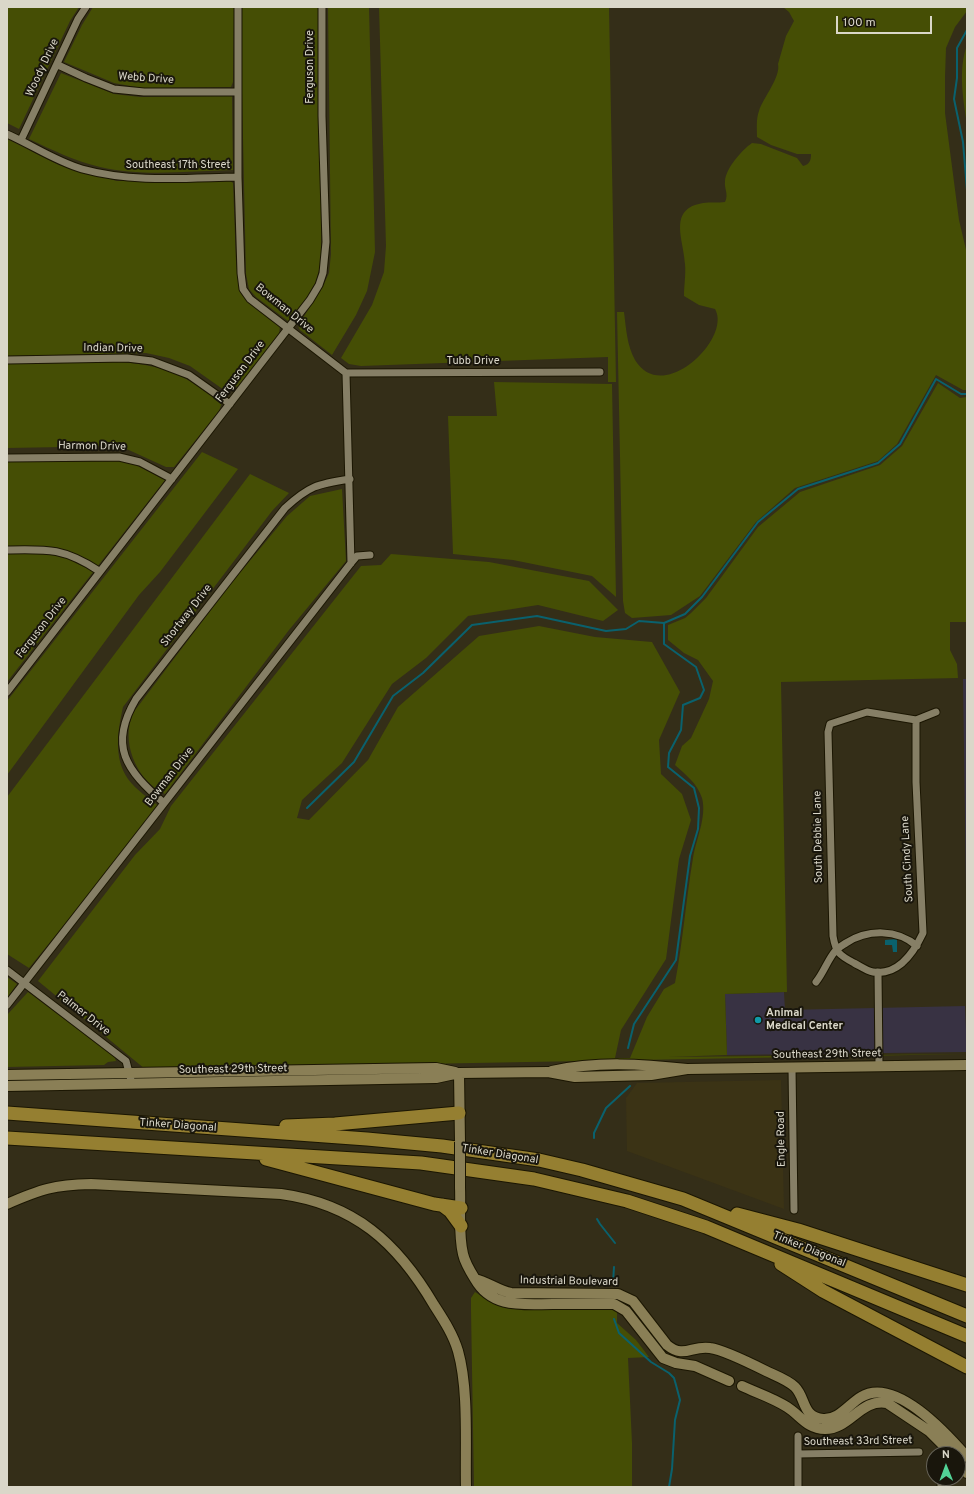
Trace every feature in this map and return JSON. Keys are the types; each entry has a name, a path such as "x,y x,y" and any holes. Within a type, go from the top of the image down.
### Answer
{"highway":[{"name":"Tinker Diagonal","path":"7,1113 367,1139 497,1154 582,1170 683,1199 967,1316"},
{"path":"215,1129 335,1124 459,1113"},
{"name":"Tinker Diagonal","path":"7,1138 421,1163 534,1179 627,1201 699,1225 753,1245 967,1336"},
{"path":"244,1152 442,1205 460,1208"},
{"path":"683,1199 798,1230 967,1286"},
{"path":"442,1205 450,1211 461,1226"},
{"path":"753,1245 824,1291 967,1367"}],"main road":[{"name":"Southeast 29th Street","path":"7,1086 436,1078 459,1073 548,1072 574,1066 651,1065 687,1069 879,1065 967,1065"},
{"name":"Southeast 29th Street","path":"7,1075 436,1068 459,1073"},
{"name":"Industrial Boulevard","path":"459,1073 460,1208 463,1256 475,1279 485,1282 500,1291 621,1306 663,1358 676,1363 695,1366 729,1381"},
{"path":"7,1204 46,1188 63,1185 91,1184 281,1194 303,1197 327,1204 354,1218 382,1237 404,1261 429,1295 448,1328 458,1350 462,1372 466,1487"},
{"name":"Industrial Boulevard","path":"562,1298 618,1294 626,1297 633,1301 667,1345 672,1349 678,1352 687,1352 709,1348 765,1371 796,1387 807,1411 814,1417 822,1419 836,1416 861,1397 871,1392 892,1394 919,1411 937,1426 967,1457"},
{"path":"742,1386 784,1405 806,1424 816,1428 835,1428 843,1424 867,1405 880,1402 887,1403 929,1432 944,1446"}],"street":[{"name":"Woody Drive","path":"21,140 58,65 78,19 86,7"},
{"name":"Bowman Drive","path":"238,7 238,177 241,273 243,289 250,298 346,373"},
{"name":"Ferguson Drive","path":"7,692 310,300 319,285 325,258 322,7"},
{"name":"Webb Drive","path":"58,65 114,89 144,92 237,92"},
{"name":"Southeast 17th Street","path":"7,134 59,160 110,175 134,179 238,177"},
{"name":"Indian Drive","path":"7,360 127,358 152,361 188,374 230,404"},
{"name":"Tubb Drive","path":"346,373 600,372"},
{"path":"346,373 351,562"},
{"name":"Harmon Drive","path":"7,458 119,457 140,462 172,479"},
{"name":"Shortway Drive","path":"164,803 141,783 129,768 124,751 122,733 127,715 136,699 285,508 302,492 329,482 350,479"},
{"path":"7,550 56,550 80,559 100,571"},
{"path":"351,562 357,556 370,556"},
{"name":"Bowman Drive","path":"7,1005 351,562"},
{"name":"South Debbie Lane","path":"836,950 833,936 828,732 830,724 867,712 916,720"},
{"path":"916,720 936,712"},
{"name":"South Cindy Lane","path":"878,972 902,964 917,946 923,934 916,782 916,720"},
{"path":"816,982 824,973 836,950 859,935 902,936 917,946"},
{"path":"836,950 843,957 863,968 878,972 879,1065"},
{"name":"Palmer Drive","path":"7,970 126,1061 132,1084"},
{"name":"Engle Road","path":"792,1068 794,1210"},
{"path":"798,1436 798,1487"},
{"name":"Southeast 33rd Street","path":"798,1454 919,1452"}],"shaded area":[{"path":"963,679 967,679 967,960"},
{"path":"784,992 785,1010 965,1006 967,1052 727,1055 725,994"},
{"path":"781,1080 784,1209 627,1151 626,1098 637,1083"}],"green space":[{"path":"7,7 79,7 70,21 19,129 7,123"},
{"path":"93,7 234,7 233,82 231,87 141,88 114,83 64,62 82,25"},
{"path":"242,7 318,7 322,196 321,262 316,282 306,299 288,321 256,297 249,289 246,274 242,93"},
{"path":"328,7 369,7 375,252 367,291 356,315 332,355 300,330 298,326 323,286 329,273 331,254"},
{"path":"379,7 609,7 616,382 608,382 608,357 361,366 349,364 341,358 372,305 384,272 386,246"},
{"path":"783,7 967,7 967,11 955,27 946,48 945,113 959,220 967,254 967,390 963,390 936,375 897,444 878,461 795,488 756,522 700,596 671,615 632,618 625,613 623,601 617,312 624,312 627,337 632,355 647,372 662,376 677,372 692,363 705,350 714,336 718,321 715,309 699,305 684,296 685,268 680,227 681,219 685,212 692,206 703,203 725,202 727,196 725,181 728,171 739,155 752,143 761,144 797,158 803,166 810,162 811,154 797,154 771,145 757,137 758,114 777,75 778,64 786,36 794,21 789,12"},
{"path":"967,45 967,124 962,74 964,55"},
{"path":"61,73 114,94 140,97 232,96 233,170 149,173 116,170 82,162 29,139"},
{"path":"7,139 59,165 117,181 229,180 233,183 236,262 240,292 246,300 280,326 279,334 239,386 224,390 190,366 169,358 146,353 7,356"},
{"path":"120,362 151,366 174,373 222,402 219,411 174,467 166,467 120,446 7,448 7,364"},
{"path":"494,382 612,384 616,597 592,576 513,560 453,554 448,416 497,416"},
{"path":"938,383 960,398 967,397 967,622 950,622 950,650 957,664 958,678 781,682 787,992 725,994 727,1055 668,1057 966,1054 145,1069 38,981 135,855 160,829 171,806 361,566 381,565 391,554 489,562 589,581 618,610 603,621 538,605 468,616 426,658 392,684 342,763 302,800 297,818 309,820 368,760 398,707 479,636 539,626 595,637 652,642 680,692 659,740 661,774 682,794 691,820 679,859 666,959 621,1030 615,1058 630,1058 647,1017 664,989 675,983 694,851 703,813 702,798 700,793 691,780 675,765 682,746 691,738 709,699 713,681 698,660 684,653 668,640 668,625 685,618 706,598 758,527 800,492 880,465 902,446"},
{"path":"202,452 238,469 160,572 139,595 7,775 7,701"},
{"path":"123,461 134,464 165,480 7,682 7,462"},
{"path":"250,474 289,493 272,511 123,707 118,734 118,743 120,762 123,771 135,787 160,807 29,968 7,954 7,797"},
{"path":"342,489 346,561 289,630 165,794 147,781 140,772 131,752 129,730 134,712 229,586 287,516 310,496"},
{"path":"7,977 17,984 7,998"},
{"path":"28,992 114,1056 116,1061 108,1062 104,1065 7,1067 7,1015"},
{"path":"475,1292 489,1301 507,1308 617,1310 617,1323 636,1340 649,1357 628,1358 632,1443 632,1487 474,1487 471,1298"}],"water":[{"path":"897,939 897,952 893,952 892,945 885,945 885,940"}],"waterway":[{"path":"967,30 957,48 957,78 954,99 963,142 967,190"},
{"path":"307,808 354,762 393,696 423,673 472,625 537,616 606,631 626,629 639,621 664,623 685,614 702,597 758,522 798,489 878,463 900,444 936,379 961,394 967,394"},
{"path":"628,1048 634,1024 676,960 690,856 698,829 699,808 694,788 668,767 669,753 681,730 683,705 700,698 704,690 696,667 664,644 664,623"},
{"path":"594,1138 594,1133 606,1108 630,1086"},
{"path":"597,1219 615,1243"},
{"path":"613,1283 614,1267"},
{"path":"614,1319 619,1333 651,1362 669,1373 674,1378 680,1400 675,1420 672,1469 669,1487"}],"place":[{"name":"Animal Medical Center","path":"758,1020"}]}
